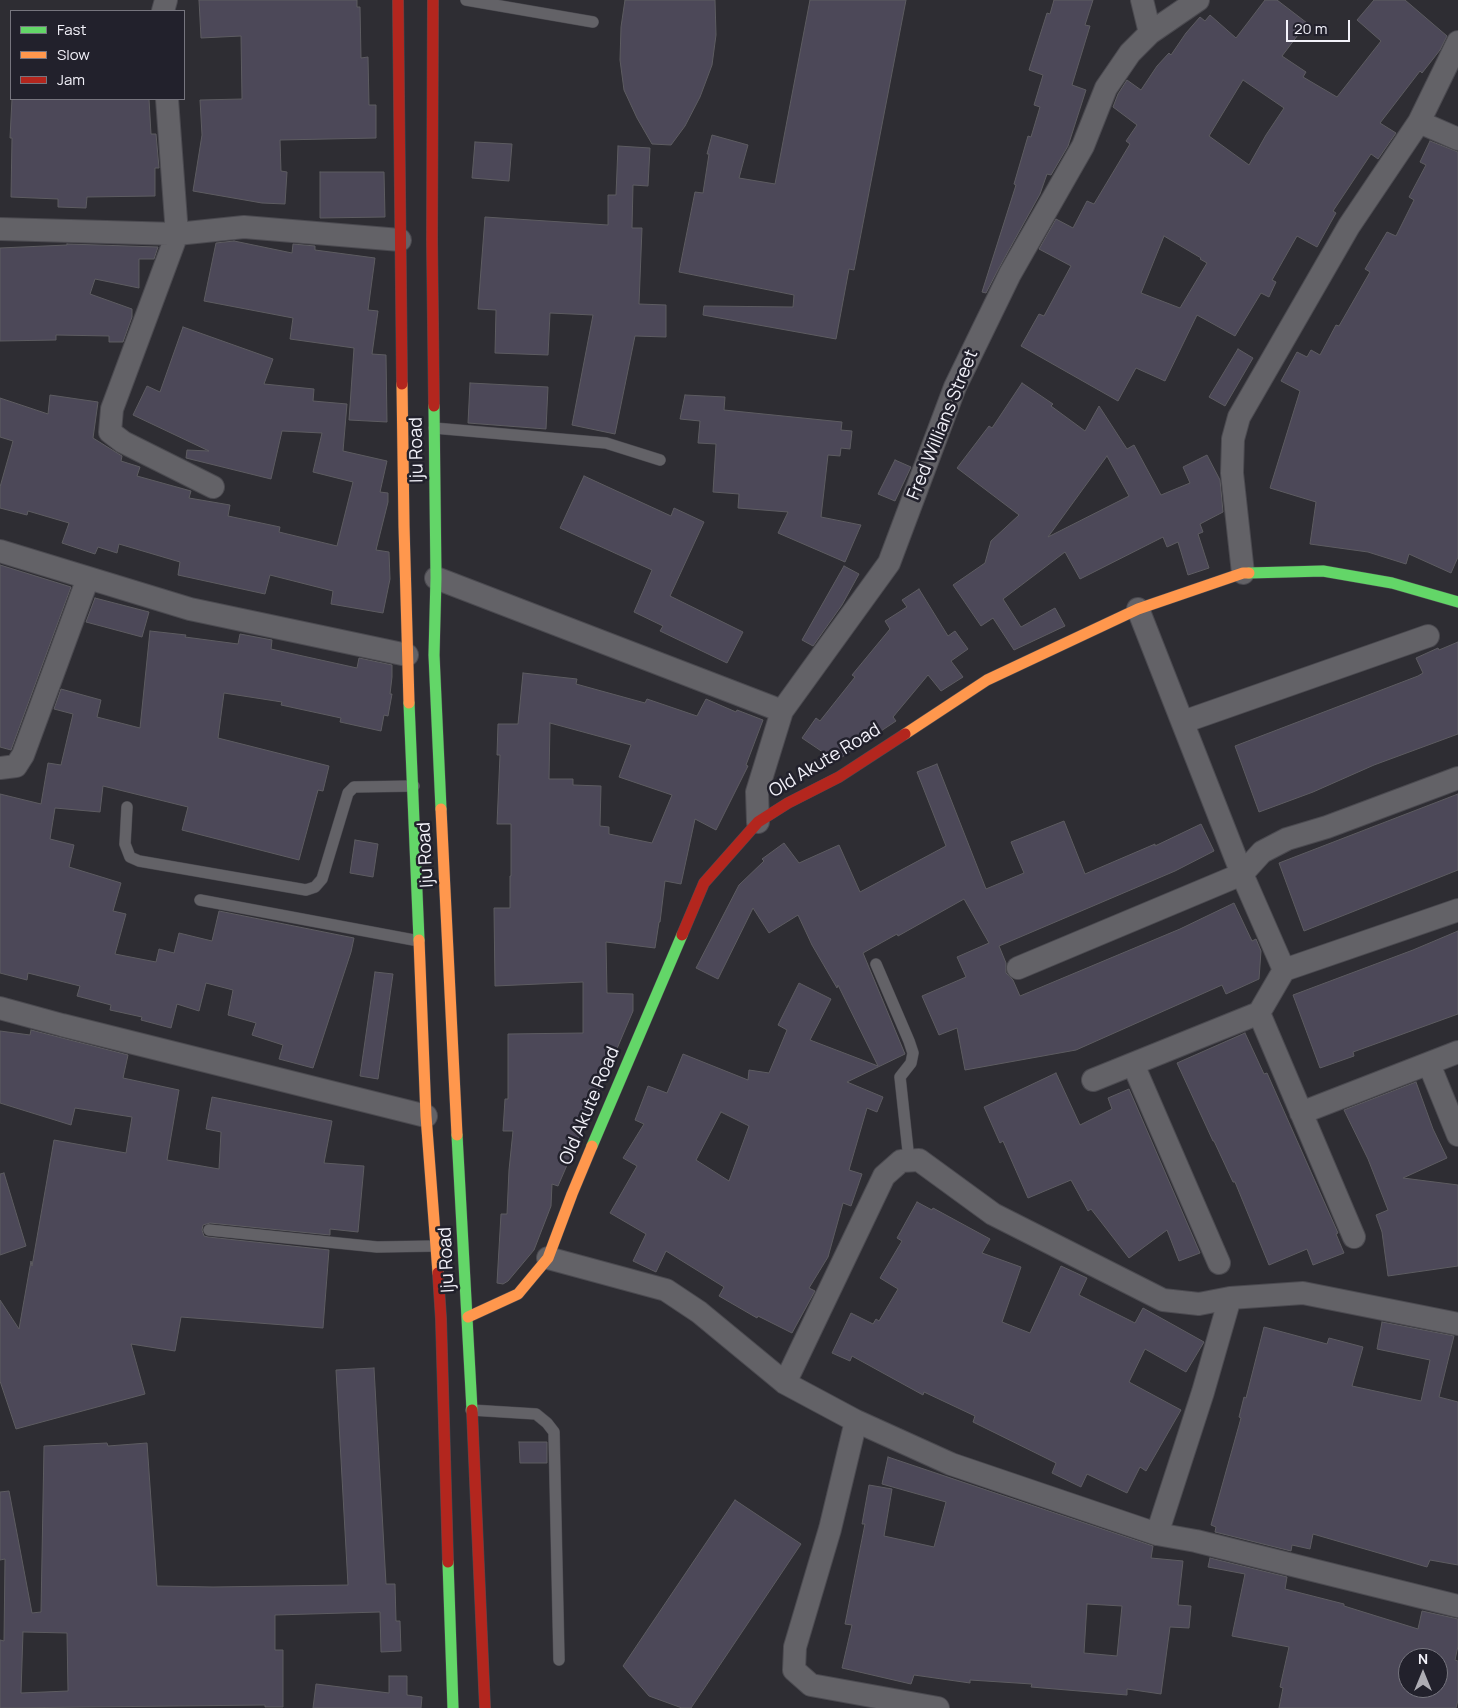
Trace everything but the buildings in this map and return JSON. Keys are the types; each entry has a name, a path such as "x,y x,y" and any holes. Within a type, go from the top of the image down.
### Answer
{"main road":[{"name":"Iju Road","path":"398,0 404,526 408,656 427,786 456,1116 468,1317 485,1708"},
{"name":"Iju Road","path":"433,0 432,240 436,578 434,655 419,941 426,1116 442,1349 453,1708"},
{"name":"Old Akute Road","path":"468,1317 518,1294 548,1258 572,1194 704,883 758,822 788,803 839,777 987,680 1138,609 1243,573 1323,571 1392,583 1458,601"}],"street":[{"path":"1142,0 1150,33"},
{"name":"Fred Willians Street","path":"758,822 757,792 782,712 889,563 955,387 1010,274 1083,146 1106,88 1130,53 1150,33 1198,0"},
{"path":"1243,573 1232,473 1233,439 1239,417 1350,226 1419,122 1458,42"},
{"path":"166,100 176,234 112,409 110,432 123,442 213,487"},
{"path":"1419,122 1458,139"},
{"path":"0,230 176,234 244,227 400,240"},
{"path":"0,551 190,609 408,656"},
{"path":"0,768 16,766 24,755 88,578"},
{"path":"436,578 782,712"},
{"path":"1138,609 1242,874 1284,970"},
{"path":"1183,722 1428,636"},
{"path":"1018,968 1242,874 1262,852 1287,839 1327,827 1458,778"},
{"path":"1093,1080 1259,1013 1284,970 1458,910"},
{"path":"0,1008 426,1116"},
{"path":"1259,1013 1354,1237"},
{"path":"1300,1113 1458,1052"},
{"path":"1133,1064 1219,1264"},
{"path":"1429,1064 1458,1135"},
{"path":"785,1382 884,1176 901,1161 909,1160 919,1160 993,1214 1163,1300 1198,1304 1230,1298 1303,1293 1458,1324"},
{"path":"548,1258 666,1290 699,1312 785,1382 856,1421 950,1464 1157,1534 1196,1540 1458,1606"},
{"path":"1157,1534 1204,1392 1230,1298"},
{"path":"856,1421 830,1529 795,1647 794,1670 811,1686 938,1708"}],"lane":[{"path":"466,0 593,22"},
{"path":"434,428 606,443 660,460"},
{"path":"127,807 125,844 130,857 139,861 306,890 315,887 322,879 348,793 354,787 427,786"},
{"path":"200,900 419,941"},
{"path":"876,964 910,1041 913,1053 911,1063 900,1077 909,1160"},
{"path":"209,1230 377,1247 436,1246"},
{"path":"471,1410 536,1414 554,1432 560,1660"}],"traffic: fast":[{"path":"434,406 436,578 434,655 441,809"},
{"path":"1249,573 1323,571 1392,583 1458,602"},
{"path":"409,703 419,940"},
{"path":"592,1146 682,935"},
{"path":"457,1135 472,1410"},
{"path":"448,1562 453,1708"}],"traffic: slow":[{"path":"402,384 409,703"},
{"path":"905,734 987,680 1138,609 1243,573 1249,573"},
{"path":"441,809 457,1135"},
{"path":"419,940 426,1116 438,1273"},
{"path":"468,1317 518,1294 548,1258 592,1146"}],"traffic: jam":[{"path":"398,0 402,384"},
{"path":"433,0 432,240 434,406"},
{"path":"682,935 704,883 758,822 788,803 839,777 905,734"},
{"path":"438,1273 448,1562"},
{"path":"472,1410 485,1708"}]}
